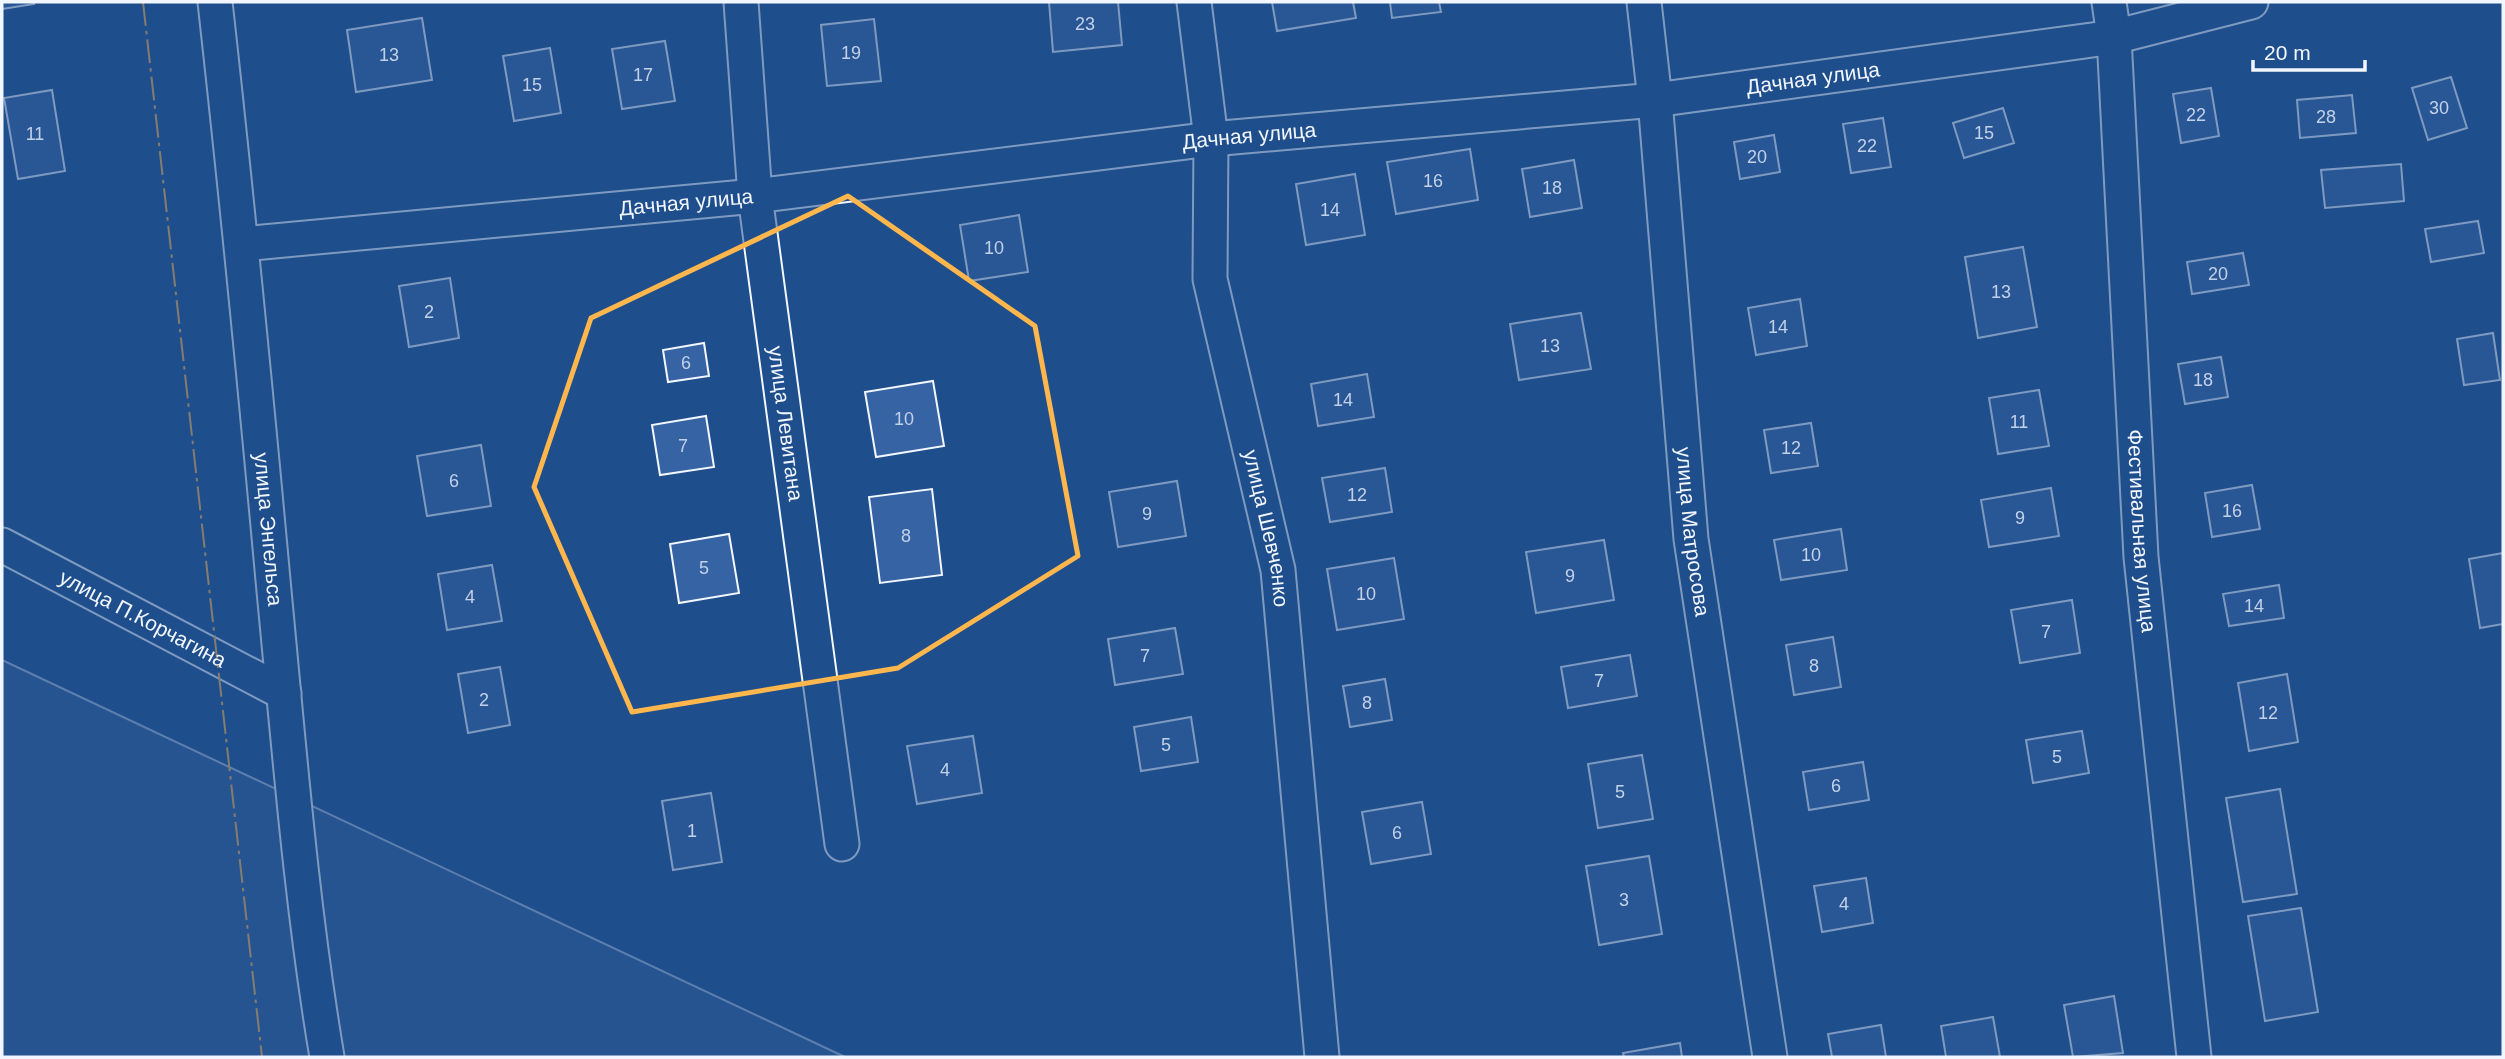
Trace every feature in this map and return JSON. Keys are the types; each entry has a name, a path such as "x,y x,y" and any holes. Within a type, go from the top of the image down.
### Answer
{"street":[{"name":"улица Энгельса","path":"215,2 242,244 284,693 317,999 327,1057"},
{"name":"улица Левитана","path":"741,2 755,196 842,844"},
{"name":"улица Шевченко","path":"1195,2 1212,139 1210,279 1278,570 1322,1057"},
{"name":"улица Матросова","path":"1644,2 1655,100 1691,539 1770,1057"},
{"name":"Фестивальная улица","path":"2109,2 2114,37 2140,557 2194,1057"},
{"name":"Дачная улица","path":"242,244 755,196 1212,139 1655,100 2114,37 2251,2"},
{"name":"улица П.Корчагина","path":"2,545 284,693"}],"highlighted area":[{"path":"848,196 1035,326 1078,556 898,668 632,712 534,487 591,318"}],"shaded area":[{"path":"2,660 845,1057 2,1057"}],"building":[{"path":"2,2 34,2 34,4 2,9"},
{"path":"1049,2 1118,2 1122,45 1053,52"},
{"path":"1272,2 1353,2 1356,18 1277,31"},
{"path":"1390,2 1439,2 1441,12 1392,18"},
{"path":"422,18 432,80 356,92 347,30"},
{"path":"874,19 881,81 827,86 821,25"},
{"path":"665,41 675,101 622,109 612,49"},
{"path":"550,48 561,113 514,121 503,56"},
{"path":"2451,77 2467,128 2428,140 2412,88"},
{"path":"2211,88 2219,136 2181,143 2173,94"},
{"path":"52,90 65,171 18,179 4,98"},
{"path":"2352,95 2356,133 2300,138 2297,100"},
{"path":"2003,108 2014,143 1964,158 1953,123"},
{"path":"1883,118 1891,167 1851,173 1843,124"},
{"path":"1774,135 1780,172 1740,179 1734,142"},
{"path":"1470,149 1478,200 1396,214 1387,162"},
{"path":"1574,160 1582,208 1530,217 1522,169"},
{"path":"2401,164 2404,201 2325,208 2321,170"},
{"path":"1355,174 1365,235 1306,245 1296,184"},
{"path":"1019,215 1028,272 969,281 960,225"},
{"path":"2478,221 2484,253 2431,262 2425,229"},
{"path":"2023,247 2037,327 1978,338 1965,257"},
{"path":"2243,253 2249,285 2192,294 2187,262"},
{"path":"450,278 459,338 409,347 399,286"},
{"path":"1800,299 1807,346 1756,355 1748,308"},
{"path":"1581,313 1591,369 1519,380 1510,324"},
{"path":"2493,333 2500,380 2464,385 2457,339"},
{"path":"704,343 709,376 668,382 663,350"},
{"path":"2221,357 2228,397 2185,404 2178,364"},
{"path":"1367,374 1374,417 1318,426 1311,384"},
{"path":"933,381 944,446 876,457 865,392"},
{"path":"2039,390 2049,446 1998,454 1989,398"},
{"path":"706,416 714,467 660,475 652,425"},
{"path":"1811,423 1818,466 1771,473 1764,430"},
{"path":"481,445 491,506 427,516 417,456"},
{"path":"1385,468 1392,512 1330,522 1322,478"},
{"path":"1177,481 1186,536 1118,547 1109,492"},
{"path":"2252,485 2260,529 2212,537 2205,493"},
{"path":"2051,488 2059,536 1989,547 1981,500"},
{"path":"932,489 942,575 880,583 869,497"},
{"path":"1841,529 1847,570 1781,580 1774,540"},
{"path":"729,534 739,593 679,603 670,544"},
{"path":"1604,540 1614,600 1536,613 1526,552"},
{"path":"2503,553 2503,624 2480,628 2469,559"},
{"path":"1394,558 1404,619 1337,630 1327,569"},
{"path":"492,565 502,621 447,630 438,574"},
{"path":"2279,585 2284,618 2229,626 2223,594"},
{"path":"2072,600 2080,653 2020,663 2011,610"},
{"path":"1175,628 1183,674 1115,685 1108,639"},
{"path":"1833,637 1841,687 1794,695 1786,645"},
{"path":"1630,655 1637,696 1568,708 1561,667"},
{"path":"500,667 510,725 468,733 458,674"},
{"path":"2287,674 2298,742 2249,751 2238,683"},
{"path":"1385,679 1392,720 1350,727 1343,686"},
{"path":"1191,717 1198,762 1141,771 1134,727"},
{"path":"2082,731 2089,773 2033,783 2026,740"},
{"path":"973,736 982,793 917,804 907,746"},
{"path":"1642,755 1653,819 1598,828 1588,764"},
{"path":"1863,762 1869,800 1809,810 1803,772"},
{"path":"2280,789 2297,894 2243,902 2226,798"},
{"path":"711,793 722,862 673,870 662,801"},
{"path":"1422,802 1431,854 1371,864 1362,812"},
{"path":"1649,856 1662,934 1599,945 1586,866"},
{"path":"1866,878 1873,923 1822,932 1814,886"},
{"path":"2301,908 2318,1012 2265,1021 2248,916"},
{"path":"2114,996 2123,1053 2073,1057 2064,1005"},
{"path":"1993,1017 2000,1057 1946,1057 1941,1026"},
{"path":"1881,1025 1886,1057 1832,1057 1828,1034"},
{"path":"1680,1043 1682,1057 1624,1057 1623,1053"}],"power":[{"path":"143,2 262,1057"}]}
